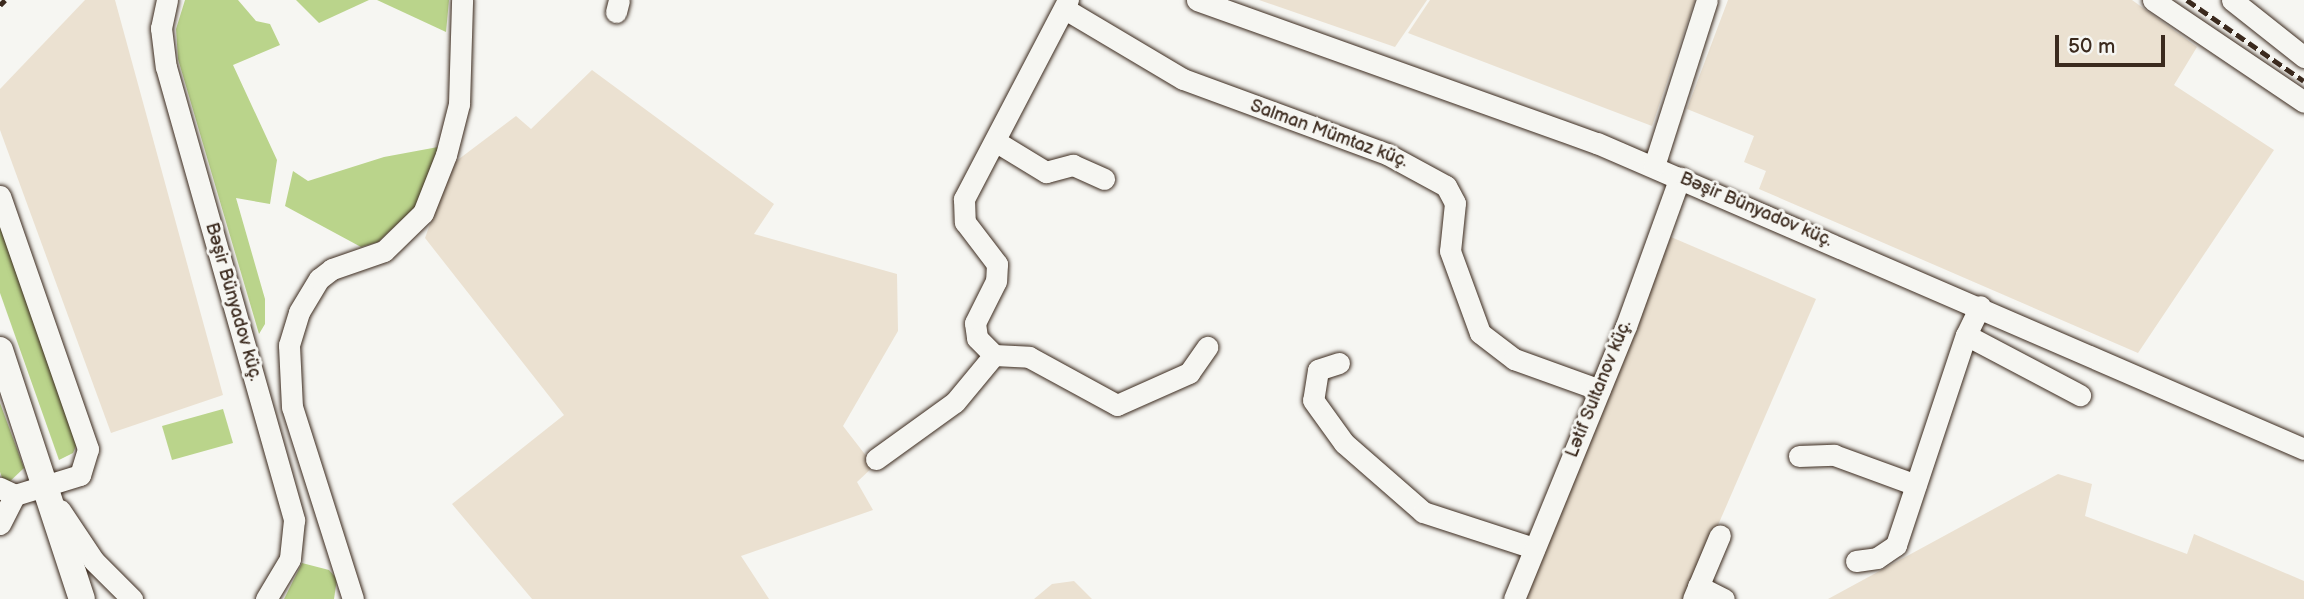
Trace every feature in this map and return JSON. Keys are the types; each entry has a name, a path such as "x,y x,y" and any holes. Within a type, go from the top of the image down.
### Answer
{"main road":[{"path":"0,349 82,599"}],"street":[{"name":"Bəşir Bünyadov küç.","path":"167,0 161,28 166,67 294,520 286,570 266,599"},
{"path":"353,599 292,407 289,345 299,312 319,279 332,269 383,251 423,213 449,145 459,104 462,0"},
{"name":"Bəşir Bünyadov küç.","path":"1197,0 1654,166 2304,449"},
{"path":"1654,166 1707,0"},
{"path":"2153,0 2304,102"},
{"path":"2232,0 2304,57"},
{"path":"1067,4 964,199 961,214 997,264 996,281 974,330 994,355 1029,358 1116,405 1189,373 1207,347"},
{"name":"Salman Mümtaz küç.","path":"1067,4 1183,79 1387,154 1446,186 1455,203 1450,251 1480,333 1514,359 1600,390"},
{"path":"995,141 1046,172 1073,165 1104,179"},
{"name":"Lətif Sultanov küç.","path":"1514,599 1600,390 1680,177"},
{"path":"0,196 88,449 80,475 47,487 7,492 0,524"},
{"path":"1856,561 1877,558 1896,545 1966,335 1980,306"},
{"path":"1966,335 2080,395"},
{"path":"876,459 955,402 994,355"},
{"path":"1339,363 1318,370 1313,400 1344,443 1423,512 1534,548"},
{"path":"1799,456 1834,455 1916,485"},
{"path":"47,487 94,561 132,599"},
{"path":"1720,535 1696,593 1724,599"}],"shaded area":[{"path":"85,0 115,0 223,395 111,433 0,130 0,89"},
{"path":"1259,0 1427,0 1395,47"},
{"path":"1430,0 1695,0 1652,126 1408,33"},
{"path":"1728,0 2132,0 2197,47 2174,85 2274,150 2138,353 1759,189 1766,171 1744,162 1754,136 1687,109"},
{"path":"592,70 774,204 754,234 897,274 898,331 843,426 874,466 857,482 873,510 741,556 769,599 532,599 452,504 564,415 425,238 451,165 516,116 531,129"},
{"path":"1671,237 1816,299 1686,599 1525,599"},
{"path":"2058,474 2092,484 2085,516 2187,554 2194,534 2304,581 2304,599 1828,599"},
{"path":"1074,581 1092,599 1034,599 1052,584"}],"green space":[{"path":"185,0 238,0 256,21 270,24 280,45 233,65 277,160 270,204 236,198 265,299 265,324 259,334 178,59 176,29"},
{"path":"296,0 369,0 319,23"},
{"path":"377,0 449,0 446,32"},
{"path":"438,147 416,206 378,242 361,247 285,206 293,171 308,181 384,157"},
{"path":"0,221 79,439 73,453 59,460 0,293"},
{"path":"0,403 24,468 5,486 0,472"},
{"path":"223,409 233,443 172,460 162,426"},
{"path":"302,563 329,570 337,579 334,599 284,599"}],"railway":[{"path":"0,5 5,0"},
{"path":"2187,0 2304,81"}]}
